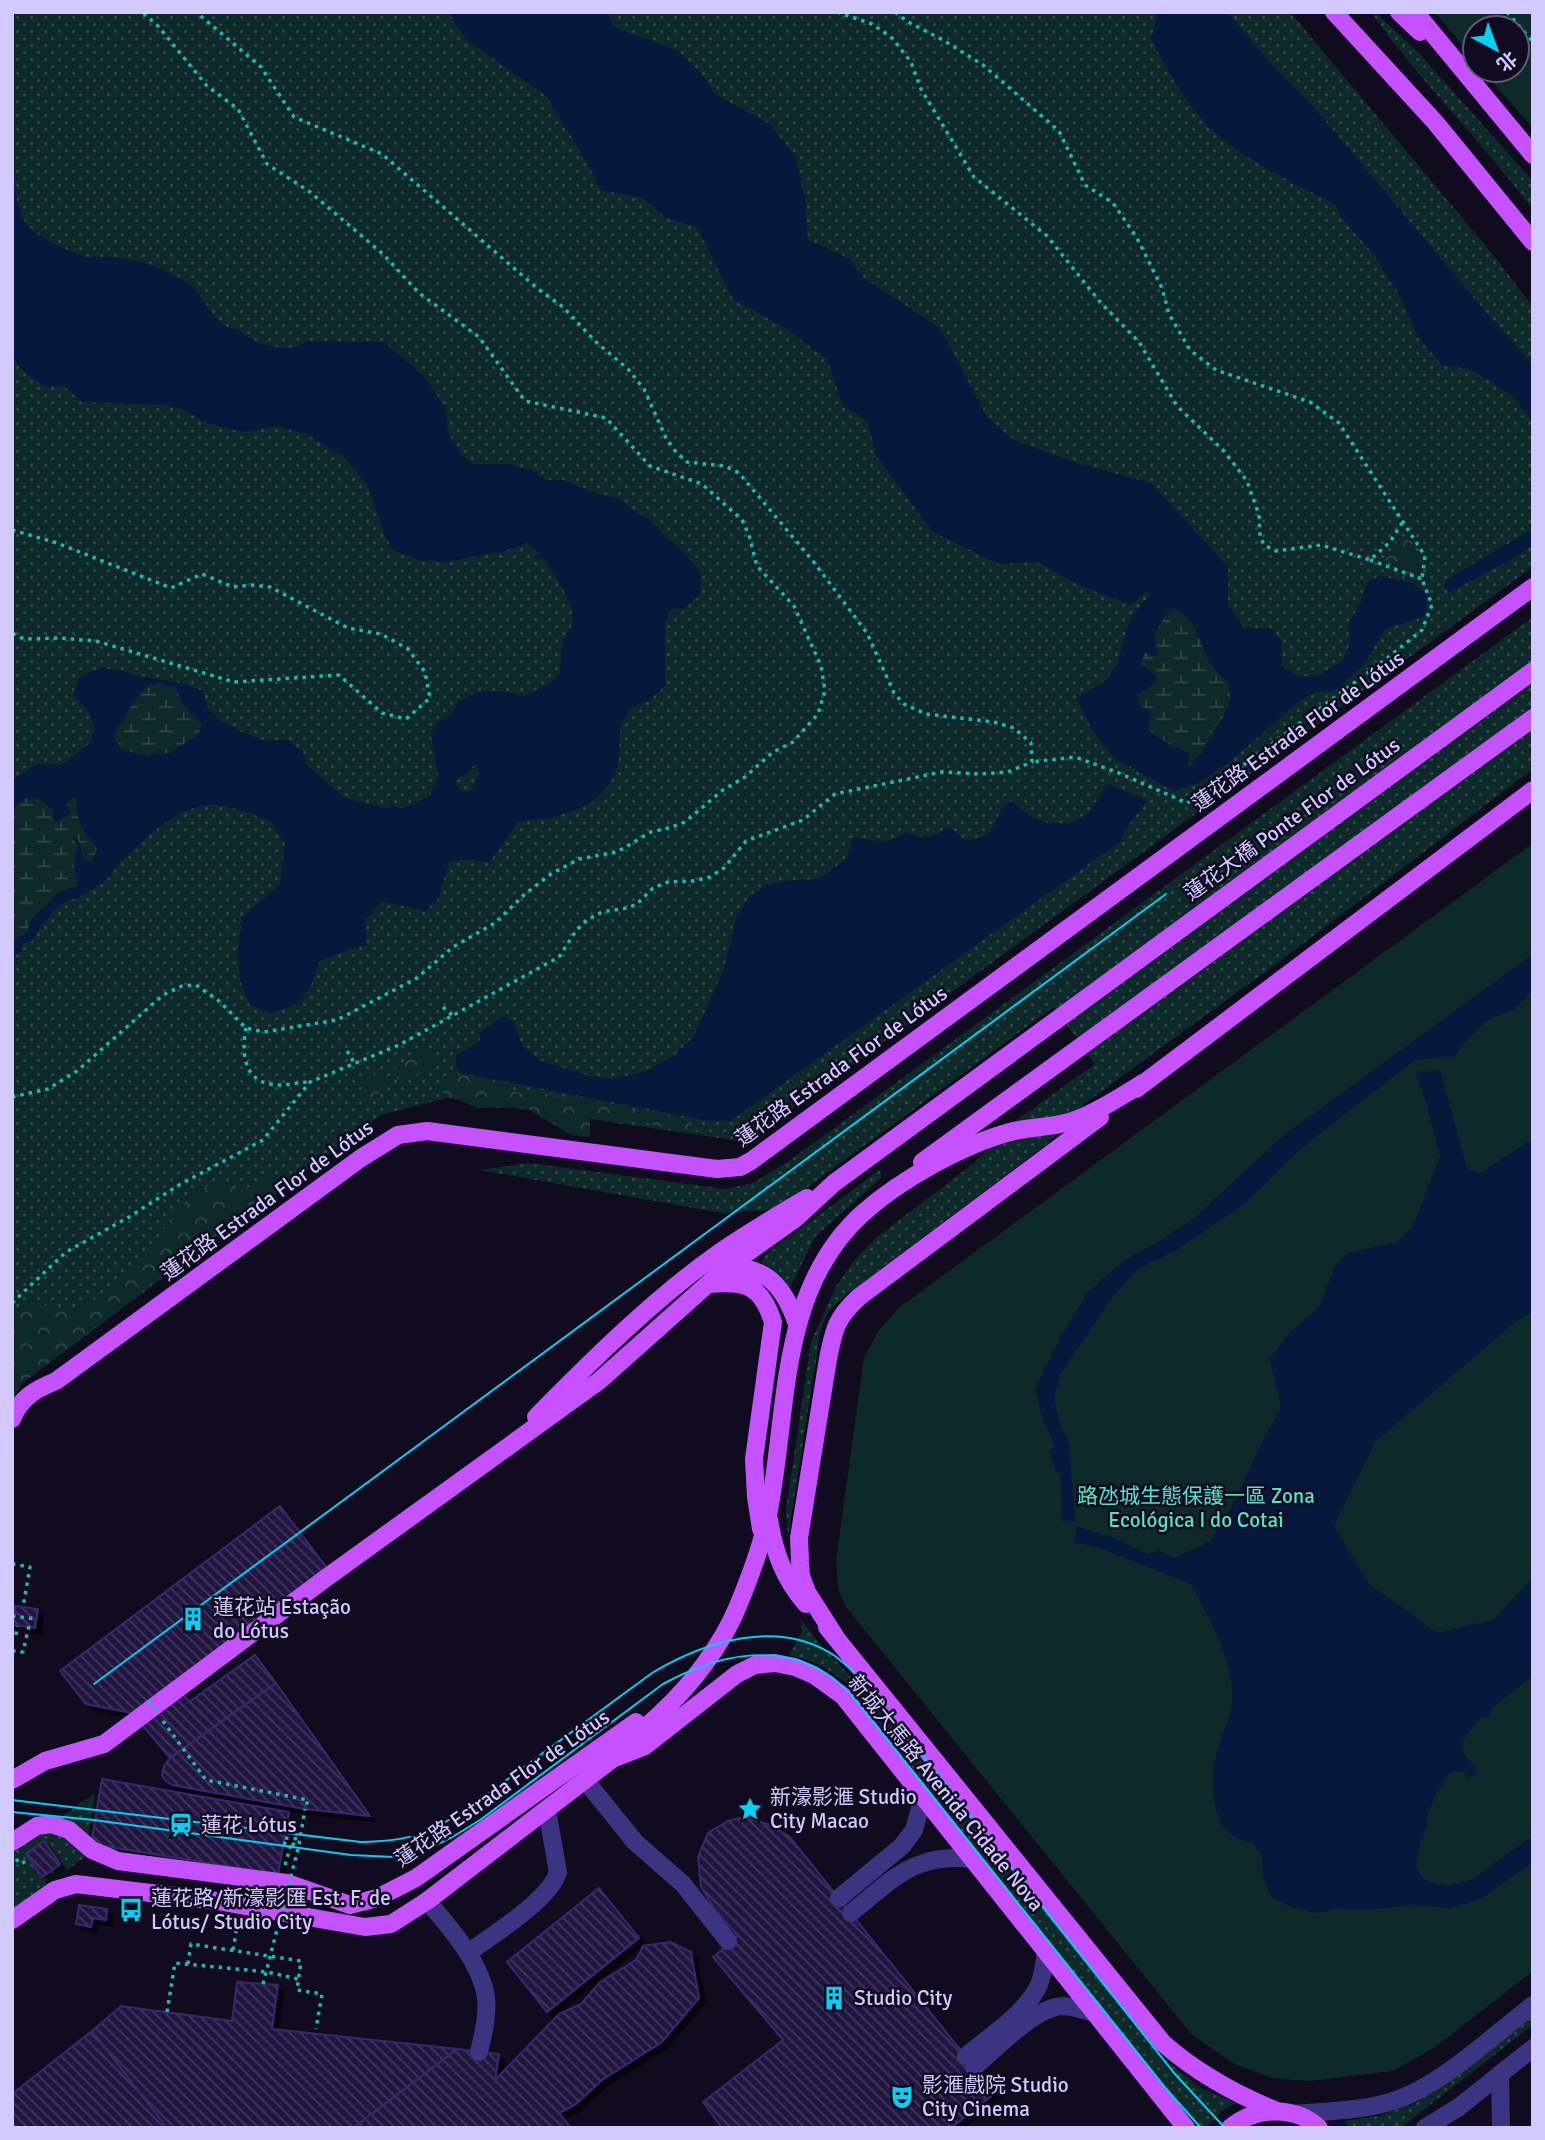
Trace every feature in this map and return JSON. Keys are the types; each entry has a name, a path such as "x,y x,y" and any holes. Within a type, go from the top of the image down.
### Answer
{"main road":[{"path":"1334,12 1435,122"},
{"path":"1351,12 1435,122 1533,242"},
{"path":"1399,12 1461,73"},
{"path":"1415,12 1461,70"},
{"path":"1472,84 1533,155"},
{"name":"蓮花路 Estrada Flor de Lótus","path":"12,1419 23,1400 35,1390 55,1381 361,1158 398,1135 427,1131 717,1169 740,1167 751,1161 1533,587"},
{"name":"蓮花大橋 Ponte Flor de Lótus","path":"834,1183 1533,671"},
{"path":"900,1185 919,1164 1533,719"},
{"path":"835,1636 816,1608 801,1576 799,1538 833,1334 839,1317 859,1297 1533,790"},
{"path":"768,1516 797,1324 813,1281 832,1248 863,1213 900,1185 973,1145 1029,1128 1075,1121 1143,1083"},
{"path":"14,1779 44,1761 104,1744 599,1381 727,1266 795,1219 834,1183"},
{"path":"509,1445 604,1351 719,1252 834,1183"},
{"path":"727,1266 750,1269 775,1283 784,1294 797,1324"},
{"path":"709,1284 732,1282 752,1288 765,1300 773,1322 754,1459 762,1536"},
{"name":"蓮花路 Estrada Flor de Lótus","path":"12,1920 55,1890 70,1884 217,1901 365,1927 391,1924 427,1901 611,1760 635,1734 662,1712 686,1685 724,1633 737,1608 768,1516"},
{"name":"新城大馬路 Avenida Cidade Nova","path":"768,1516 781,1569 802,1600 835,1636 1163,2043 1191,2067 1215,2082 1314,2123 1319,2128"},
{"name":"新城大馬路 Avenida Cidade Nova","path":"611,1760 645,1746 737,1674 755,1665 775,1663 814,1675 843,1696 1186,2128"},
{"name":"蓮花路 Estrada Flor de Lótus","path":"14,1850 37,1826 51,1824 69,1830 92,1850 118,1861 287,1883 350,1905 377,1898 416,1878 645,1715 662,1712"},
{"path":"1230,2128 1238,2121 1257,2113 1286,2112"}],"street":[{"path":"585,1780 635,1842 683,1884 729,1941"},
{"path":"839,1898 902,1846 914,1830 923,1797"},
{"path":"468,1953 545,1895 555,1881 558,1872 547,1810"},
{"path":"851,1913 908,1869 926,1861 949,1856 973,1859"},
{"path":"427,1901 468,1953 481,1981 486,1998 480,2052"},
{"path":"1046,1952 1038,1987 1015,2016 970,2062 1049,2009 1063,2006 1095,2013"},
{"path":"1286,2112 1347,2110 1397,2100 1441,2076 1533,2005"},
{"path":"1425,2128 1459,2107 1533,2048"},
{"path":"1500,2074 1501,2128"}],"path":[{"path":"12,1097 48,1088 77,1071 163,995 182,986 196,985 219,1001 246,1028 264,1032 337,1020 417,978 453,947 495,923 551,874 579,859 617,852 651,832 685,822 723,790 745,777 773,752 800,736 818,714 825,691 821,666 793,606 757,566 742,520 702,484 650,466 606,418 525,401 479,337 419,293 383,254 310,192 267,164 238,109 206,86 158,26 142,12"},
{"path":"196,12 261,67 294,117 382,154 538,289 563,307 628,369 643,389 666,438 687,462 725,466 744,478 813,561 867,633 894,692 904,704 926,714 994,722 1014,728 1031,743 1032,762"},
{"path":"837,12 872,24 892,38 911,62 921,89 974,177 1047,236 1101,303 1139,342 1177,406 1224,451 1247,481 1259,515 1260,536 1264,545 1276,551 1321,545 1422,579"},
{"path":"246,1028 243,1054 250,1071 257,1079 269,1084 310,1082 399,1045 559,957 576,931 587,920 603,912 637,904 653,888 668,882 710,877 724,868 746,841 803,820 835,794 942,772 1008,772 1032,762 1075,757 1187,803 1229,776 1422,630 1432,605 1422,579 1425,556 1339,423 1310,402 1216,370 1190,350 1169,314 1162,288 1137,237 1113,203 1085,185 1059,131 983,65 895,12"},
{"path":"1507,12 1533,42"},
{"path":"1370,560 1390,541 1402,523"},
{"path":"12,530 57,543 171,588 202,574 233,587 251,584 271,587 348,628 381,634 408,649 425,672 430,698 406,719 383,713 339,675 234,682 96,641 24,639 12,633"},
{"path":"443,1007 453,1016"},
{"path":"347,1051 355,1064"},
{"path":"12,1303 66,1252 179,1185 263,1140 310,1082"},
{"path":"12,1564 30,1567 23,1607"},
{"path":"12,1616 36,1619"},
{"path":"16,1635 17,1626"},
{"path":"12,1651 23,1652 29,1626"},
{"path":"149,1700 206,1780 308,1800 263,1984"},
{"path":"285,1838 299,1839"},
{"path":"283,1843 299,1845"},
{"path":"289,1852 291,1844"},
{"path":"14,1850 21,1864 29,1859"},
{"path":"188,1964 191,1944 301,1961 296,1990 321,1994 316,2029"},
{"path":"167,2012 175,1962 267,1972 298,1979"}],"green space":[{"path":"12,12 1290,12 1494,256 1533,307 1533,567 747,1142 447,1098 381,1115 21,1384 12,1401"},
{"path":"1371,12 1375,12 1417,51 1533,181 1533,210 1410,63"},
{"path":"1435,12 1533,12 1533,128 1494,84 1531,84 1531,14 1461,14 1461,44"},
{"path":"1406,535 1421,562 1415,581 1405,579 1402,569 1385,560 1399,539"},
{"path":"1170,608 1179,611 1192,623 1212,666 1228,682 1230,700 1196,760 1185,771 1190,753 1168,744 1153,733 1143,718 1137,695 1152,686 1140,664"},
{"path":"1533,617 1533,769 1283,959 1084,1104 1047,1144 846,1295 829,1311 821,1328 788,1537 786,1509 811,1342 836,1286 854,1261 877,1237 973,1164 1018,1119 1095,1064 1054,1007 786,1203 769,1210 723,1213 479,1170 529,1163 726,1189 753,1183 789,1161"},
{"path":"160,683 176,688 181,702 202,723 199,734 170,753 150,756 122,750 113,736 115,731 145,688"},
{"path":"77,794 82,831 98,848 92,863 84,859 81,846 73,838 78,846 74,863 78,886 57,893 53,900 37,913 28,932 12,943 12,810 24,799 38,798 53,810 53,823"},
{"name":"路氹城生態保護一區 Zona Ecológica I do Cotai","path":"1533,843 1533,1971 1434,2048 1393,2071 1309,2081 1272,2078 1234,2064 1192,2035 846,1607 838,1588 836,1561 864,1357 879,1330 900,1307"},
{"path":"426,1049 436,1059 423,1071 397,1079 395,1066"},
{"path":"384,1071 382,1089 374,1096 357,1103 365,1082"},
{"path":"455,1074 503,1081 520,1094 535,1091 568,1099 583,1094 602,1103 652,1115 682,1117 699,1130 686,1133 643,1122 590,1119 590,1137 571,1135 525,1107 477,1108 437,1090"},
{"path":"881,1171 881,1178 815,1237 790,1288 780,1276 762,1263 768,1253"},
{"path":"275,1173 263,1192 278,1197 269,1205 251,1212 194,1255 175,1251 164,1262 164,1274 21,1384 12,1401 13,1316 31,1303 76,1310 106,1293 154,1248 181,1205 215,1181 229,1182 240,1192"},
{"path":"801,1619 1172,2065 1201,2088 1236,2103 1222,2111 1206,2128 1195,2128 845,1682 819,1665 789,1655 802,1631"},
{"path":"95,1793 85,1857 12,1910 12,1852"},
{"path":"1533,2014 1533,2025 1400,2128 1351,2128 1345,2121 1378,2116 1416,2103"}],"water":[{"path":"448,12 607,12 615,28 677,50 700,72 716,95 770,124 795,157 805,198 808,240 850,259 865,279 940,328 987,417 1014,440 1076,463 1151,483 1228,567 1228,605 1244,628 1272,629 1282,642 1282,666 1299,677 1319,675 1342,661 1350,645 1348,625 1360,604 1367,583 1379,576 1414,583 1427,594 1427,610 1423,617 1385,629 1362,667 1334,691 1317,691 1298,702 1232,760 1199,783 1173,791 1113,757 1092,730 1077,698 1106,680 1118,662 1131,616 1150,595 1145,592 1132,605 1083,587 1037,562 999,564 933,532 877,457 867,421 843,405 827,359 787,329 733,299 697,227 666,218 643,198 601,190 546,96 467,40","holes":["1170,608 1179,611 1192,623 1212,666 1228,682 1230,695 1228,706 1218,725 1187,770 1190,753 1170,745 1148,730 1151,713 1139,704 1137,695 1152,686 1156,675 1140,664 1145,653 1158,657 1154,635"]},
{"path":"1158,12 1227,12 1270,63 1312,105 1533,365 1533,423 1513,396 1470,369 1442,365 1418,337 1400,296 1375,256 1340,216 1336,205 1261,165 1232,146 1209,126 1181,91 1151,39"},
{"path":"12,157 21,213 30,228 49,241 87,257 124,258 172,274 195,290 222,324 261,343 291,348 307,341 384,342 424,376 446,409 448,433 462,456 473,464 508,464 532,470 546,480 564,480 600,495 619,499 648,518 667,539 681,549 701,573 700,595 685,608 671,609 665,624 665,686 649,701 631,707 619,735 619,760 612,780 592,802 578,809 518,822 489,863 469,859 449,862 438,899 425,911 381,901 365,920 367,945 320,961 311,985 299,1003 271,1013 250,1005 240,980 238,950 242,918 280,884 285,843 271,821 223,806 194,808 155,830 111,871 112,875 96,887 58,907 31,942 23,943 20,954 12,956 13,940 28,932 36,915 57,893 78,886 74,863 78,846 72,837 78,839 84,859 92,863 97,848 80,824 77,795 66,804 71,813 54,824 53,810 38,798 24,799 12,810 12,780 38,764 61,765 89,744 95,731 93,723 87,709 74,694 81,675 102,668 119,670 181,683 203,691 207,708 221,721 265,741 288,740 303,752 308,766 342,796 388,808 392,803 398,809 417,803 430,795 438,776 431,735 438,722 451,715 459,701 480,692 502,691 524,696 549,684 560,673 563,644 572,626 573,617 559,582 545,559 534,558 539,554 528,543 501,552 440,563 423,561 394,551 386,538 368,487 357,472 343,456 307,434 275,426 247,432 229,429 204,422 182,409 165,405 82,402 64,386 47,387 26,374 12,357","holes":["160,683 176,688 181,702 201,723 199,734 170,753 150,756 121,750 114,736 120,725 145,688","476,763 479,774 472,789 466,793 459,789 454,780 466,775"]},
{"path":"1533,529 1533,545 1509,561 1449,592 1444,586 1449,578"},
{"path":"1107,784 1148,800 1125,830 1121,841 732,1120 710,1121 460,1073 456,1065 456,1056 479,1041 481,1032 503,1016 513,1021 522,1045 539,1060 589,1076 613,1079 644,1072 674,1056 694,1036 724,969 737,915 750,896 765,886 785,881 818,879 846,859 854,838 884,842 905,833 927,837 945,828 951,829 965,840 987,835 1000,811 1012,801 1032,818 1048,823 1071,823 1089,813"},
{"path":"1533,954 1533,991 1514,1009 1487,1020 1455,1056 1415,1060 1304,1146 1244,1204 1175,1251 1139,1268 1113,1296 1060,1375 1054,1399 1060,1424 1069,1443 1075,1521 1062,1521 1061,1475 1056,1472 1049,1451 1055,1446 1043,1420 1035,1389 1064,1331 1088,1292 1123,1261 1194,1218 1284,1135"},
{"path":"1440,1070 1467,1168 1480,1173 1533,1139 1533,1311 1514,1323 1375,1442 1334,1526 1368,1583 1437,1633 1493,1620 1533,1577 1533,1676 1493,1707 1489,1717 1480,1718 1464,1740 1463,1750 1478,1772 1468,1778 1464,1772 1451,1771 1436,1793 1418,1850 1416,1867 1424,1880 1447,1886 1473,1879 1533,1835 1533,1862 1481,1899 1451,1908 1411,1905 1370,1910 1338,1909 1316,1913 1291,1907 1271,1897 1263,1877 1262,1856 1253,1843 1233,1836 1226,1829 1216,1810 1214,1766 1228,1721 1232,1684 1219,1639 1191,1584 1094,1546 1073,1543 1077,1526 1117,1539 1147,1554 1158,1550 1174,1558 1211,1541 1235,1500 1281,1408 1270,1359 1289,1333 1319,1307 1335,1266 1347,1253 1398,1242 1413,1226 1440,1156 1415,1072"}],"building":[{"name":"蓮花站 Estação do Lótus","path":"280,1506 327,1568 132,1713 86,1704 60,1671"},
{"path":"15,1606 38,1609 35,1628 12,1625"},
{"path":"255,1655 276,1683 170,1758 132,1713 174,1681 189,1702"},
{"path":"276,1683 370,1816 305,1809 172,1785 165,1780 162,1775 164,1766 170,1758"},
{"path":"102,1779 289,1812 278,1874 91,1844"},
{"name":"Studio City","path":"744,1817 767,1824 789,1836 995,2093 951,2128 722,2128 703,2102 783,2040 713,1957 738,1936 714,1908 701,1887 698,1857 708,1833 728,1821"},
{"path":"44,1841 60,1864 42,1877 26,1854"},
{"path":"599,1888 639,1938 547,2012 507,1962"},
{"path":"79,1905 107,1909 106,1920 93,1918 91,1927 76,1924"},
{"path":"670,1942 691,1952 699,1998 662,2042 602,2080 575,2105 559,2113 571,2128 353,2128 457,2049 499,2054 495,2080 559,2014 581,2004 600,1982 636,1960 643,1946"},
{"path":"237,1982 278,1985 272,2029 457,2049 353,2128 167,2128 92,2031 121,2006 232,2021"},
{"path":"92,2031 167,2128 12,2128 12,2094"}],"tram line":[{"path":"94,1684 1166,894"},
{"path":"12,1800 361,1842 405,1838 428,1831 467,1809 652,1673 673,1662 695,1652 742,1638 790,1638 835,1656 867,1685 1174,2073 1225,2128"},
{"path":"12,1812 94,1820 351,1855 393,1857 432,1847 480,1820 663,1684 723,1660 765,1655 786,1658 827,1674 858,1703 1168,2091 1201,2128"}],"place":[{"name":"蓮花站 Estação do Lótus","path":"193,1619"},
{"name":"新濠影滙 Studio City Macao","path":"750,1809"},
{"name":"蓮花 Lótus","path":"181,1825"},
{"name":"蓮花路/新濠影匯 Est. F. de Lótus/ Studio City","path":"131,1910"},
{"name":"Studio City","path":"834,1998"},
{"name":"影滙戲院 Studio City Cinema","path":"902,2097"}]}
